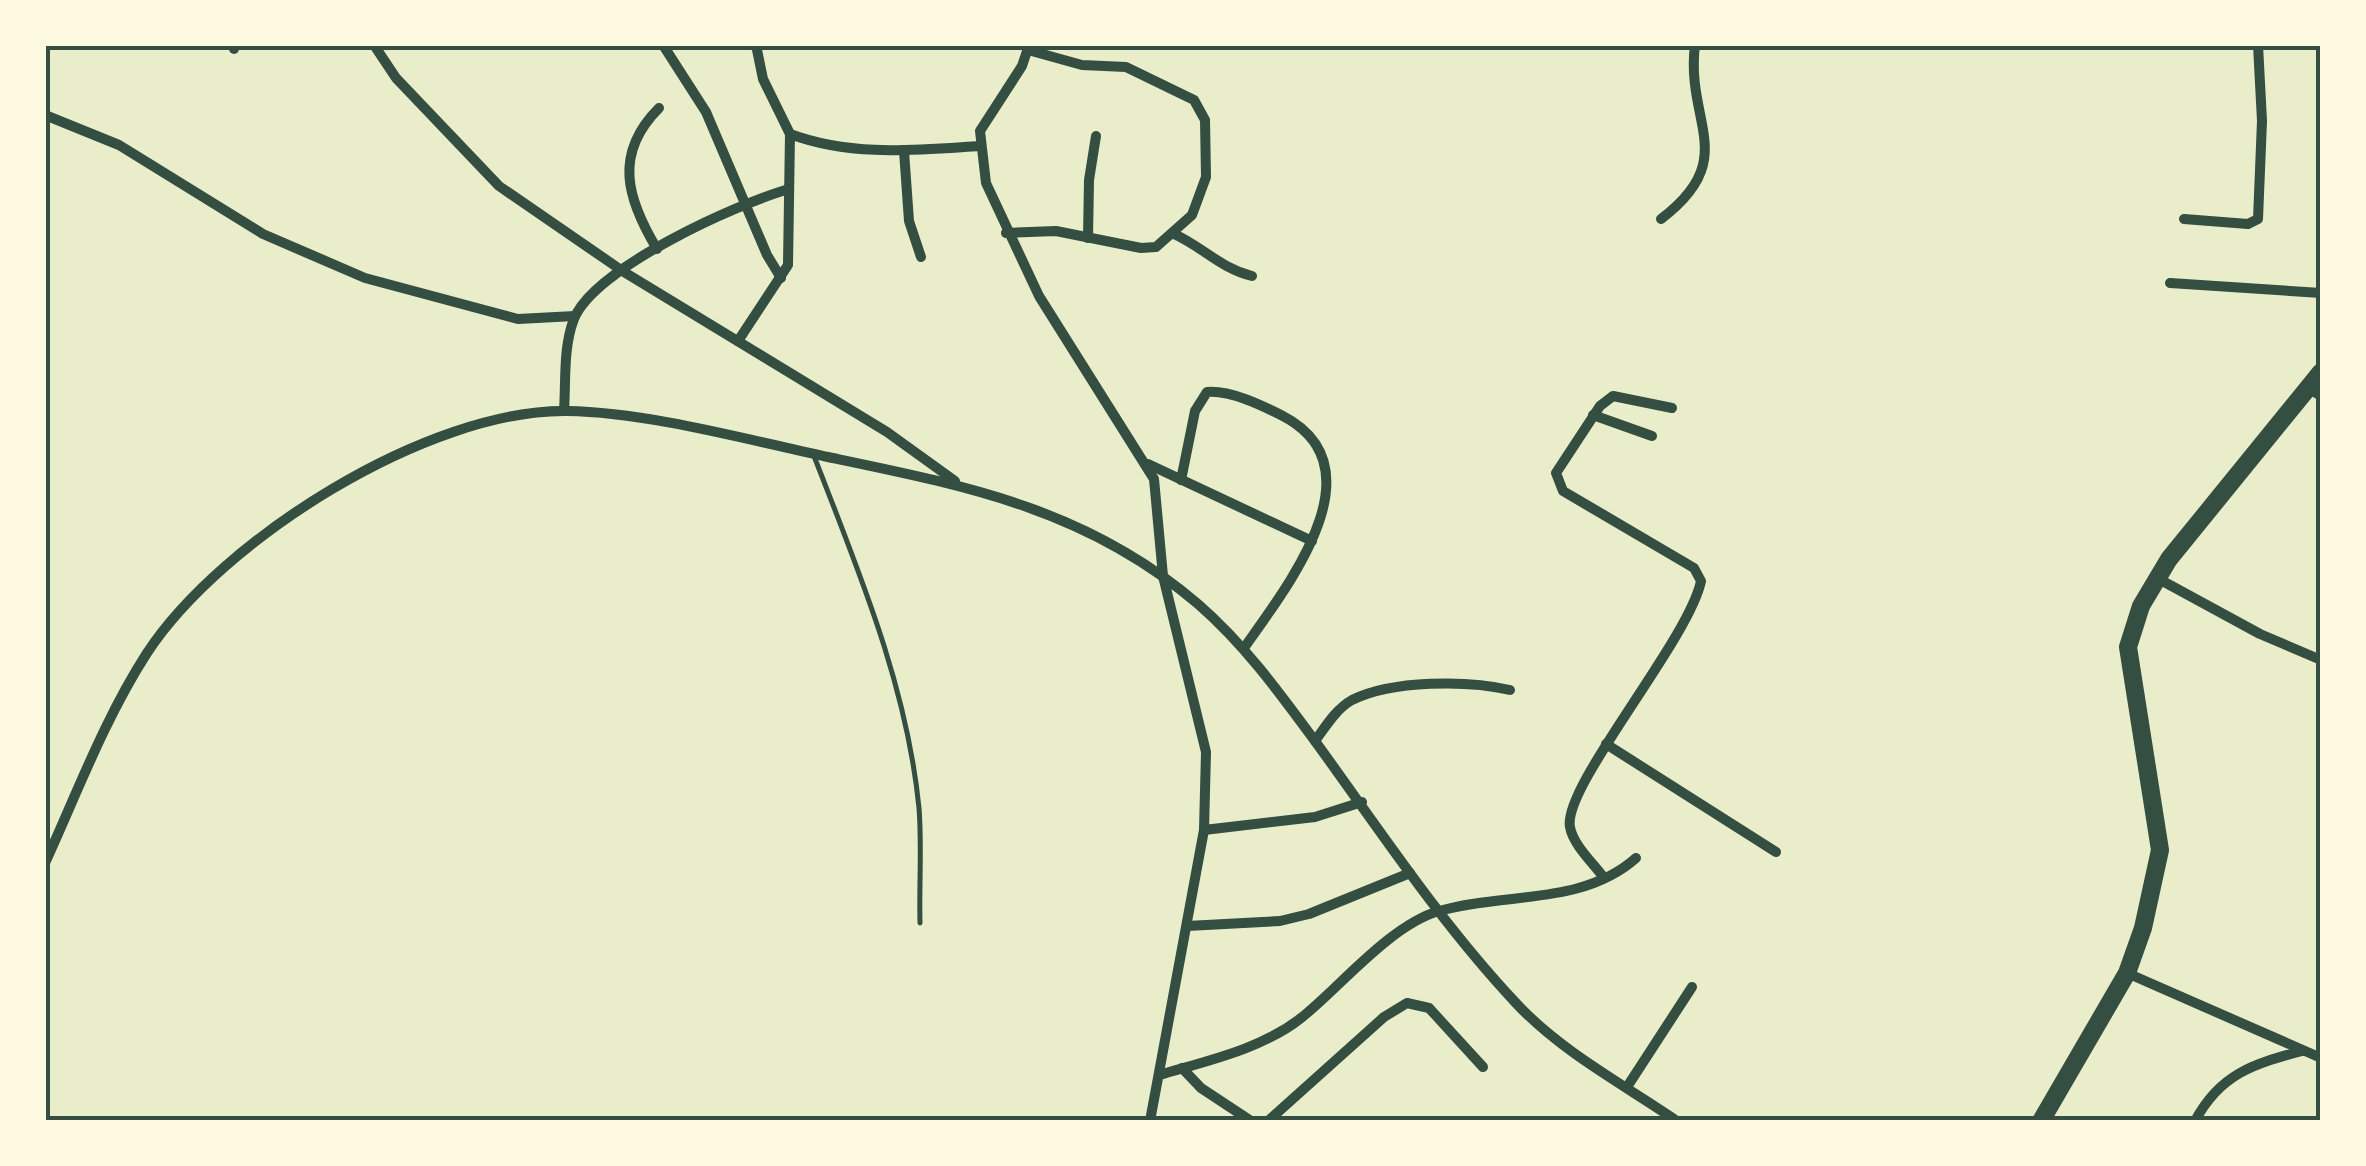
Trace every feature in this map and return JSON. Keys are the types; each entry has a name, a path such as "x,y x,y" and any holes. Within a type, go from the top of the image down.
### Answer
{"main road":[{"path":"2040,1121 2127,973 2143,928 2160,850 2128,647 2140,606 2156,577 2315,392 2321,372"}],"street":[{"path":"374,45 396,78 499,186 624,272 887,432 960,484"},
{"path":"663,45 706,112 781,278"},
{"path":"738,341 781,278 792,249 790,134 764,78 756,45"},
{"path":"1661,219 1695,190 1706,160 1693,71 1695,45"},
{"path":"2184,220 2248,224 2258,220 2262,121 2258,45"},
{"path":"1006,233 1036,230 1141,248 1156,246 1192,215 1206,177 1202,110 1194,100 1126,67 1082,65 1029,48 1022,66 985,118 980,146 986,182 1006,233 1070,350 1147,464 1157,493 1163,576 1202,726 1206,752 1204,830 1150,1121"},
{"path":"657,249 639,218 628,185 638,136 659,108"},
{"path":"45,115 119,145 263,234 365,278 518,319 575,316"},
{"path":"790,134 830,147 904,151 980,146"},
{"path":"1088,238 1088,180 1096,136"},
{"path":"904,151 909,221 922,258"},
{"path":"564,411 568,341 575,316 596,289 657,249 746,201 790,190"},
{"path":"1174,234 1204,250 1219,266 1252,276"},
{"path":"2170,283 2321,294"},
{"path":"1181,480 1195,411 1207,392 1265,407 1293,421 1309,436 1321,457 1324,503 1312,541 1244,648"},
{"path":"1604,878 1569,823 1591,768 1652,675 1700,581 1694,568 1616,526 1558,486 1560,466 1593,415 1614,396 1672,408"},
{"path":"45,863 103,733 148,651 238,554 352,478 422,443 493,421 564,411 601,413 960,484 1092,530 1163,576 1244,648 1362,802 1437,911 1518,1006 1588,1063 1677,1121"},
{"path":"1593,415 1652,436"},
{"path":"1147,464 1312,541"},
{"path":"2156,577 2260,634 2321,660"},
{"path":"1315,741 1341,708 1377,691 1455,683 1510,690"},
{"path":"1606,744 1776,852"},
{"path":"1204,830 1315,817 1362,802"},
{"path":"1159,1074 1287,1028 1354,966 1437,911 1548,894 1604,878 1636,858"},
{"path":"1186,926 1294,918 1410,872"},
{"path":"2127,973 2321,1058"},
{"path":"1627,1087 1692,988"},
{"path":"1268,1121 1384,1017 1408,1003 1429,1008 1483,1067"},
{"path":"2195,1121 2215,1090 2238,1070 2303,1050"},
{"path":"1182,1068 1201,1088 1251,1121"}],"lane":[{"path":"812,453 874,611 896,691 919,809 920,923"}]}
